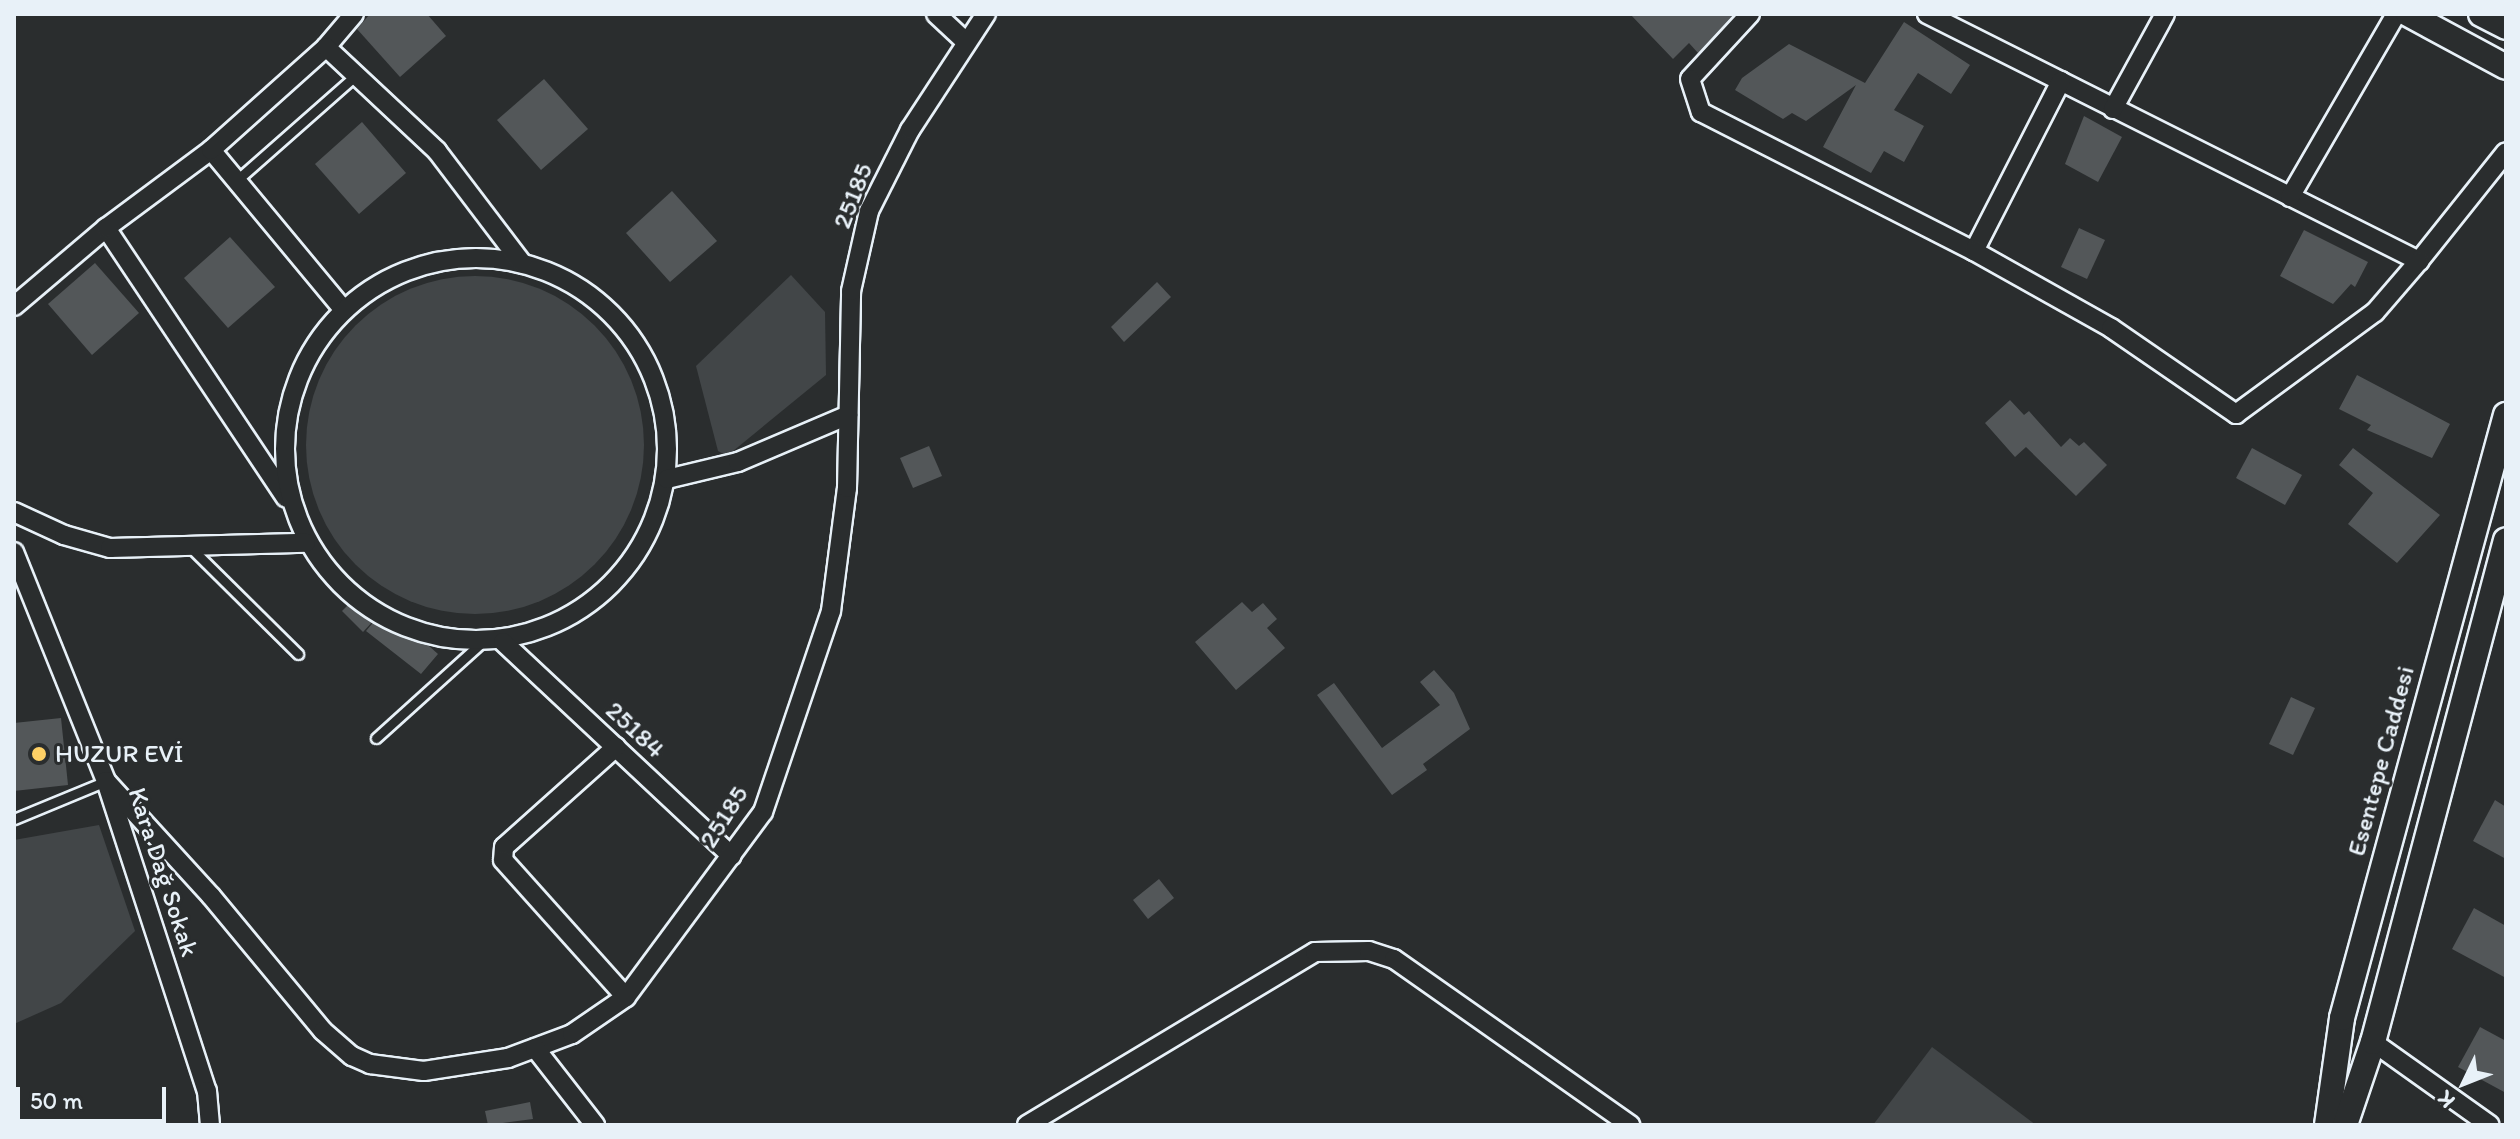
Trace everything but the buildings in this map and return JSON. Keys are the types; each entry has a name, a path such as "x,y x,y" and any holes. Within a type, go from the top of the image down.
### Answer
{"main road":[{"path":"2408,14 2506,67"},
{"path":"2481,14 2506,27"},
{"name":"Esentepe Caddesi","path":"2327,1125 2342,1018 2506,415"},
{"path":"2345,1125 2373,1042 2506,540"}],"street":[{"path":"14,306 106,228 211,150 326,47 354,14"},
{"path":"936,14 966,42"},
{"name":"25185","path":"106,781 211,896 323,1031 352,1056 391,1071 424,1071 508,1058 572,1034 626,997 763,812 831,611 847,488 851,291 869,211 910,130 986,14"},
{"path":"1750,14 1690,79 1701,112 1974,251 2111,328 2236,414 2375,312 2506,152"},
{"path":"1927,14 2419,261"},
{"path":"2113,109 2165,14"},
{"path":"2290,197 2396,14"},
{"path":"326,47 437,151 522,263"},
{"path":"1974,251 2061,81"},
{"path":"211,150 343,309"},
{"path":"106,228 290,504 306,543 339,579 384,609 432,632 480,644 503,642 567,620 612,588 644,544 667,479 666,422 650,368 618,321 574,285 522,263 474,257 427,263 382,281 343,309 310,350 289,399 282,451 290,504"},
{"path":"667,479 738,462 848,415"},
{"path":"14,512 94,545 140,549 306,543"},
{"name":"Kara Dağ Sokak","path":"14,552 106,781 207,1091 210,1125"},
{"name":"25184","path":"503,642 732,856"},
{"path":"616,747 504,847 503,860 626,997"},
{"path":"1027,1125 1315,952 1369,951 1394,959 1630,1125"},
{"path":"2373,1042 2490,1125"},
{"path":"535,1048 595,1125"}],"lane":[{"path":"237,180 356,75"},
{"path":"188,545 298,654"},
{"path":"376,738 480,644"},
{"path":"14,819 106,781"}],"shaded area":[{"path":"791,275 825,312 826,375 727,456 718,451 696,366"},
{"path":"475,276 508,279 540,289 569,305 594,326 615,351 631,380 641,412 644,445 641,478 631,510 615,539 594,564 569,585 540,601 508,611 475,614 442,611 410,601 381,585 356,564 335,539 319,510 309,478 306,445 309,412 319,380 335,351 356,326 381,305 410,289 442,279"},
{"path":"99,825 135,931 61,1003 14,1024 14,840"},
{"path":"1932,1047 2036,1125 1873,1125"}],"place":[{"name":"HUZUR EVİ","path":"39,754"}]}
